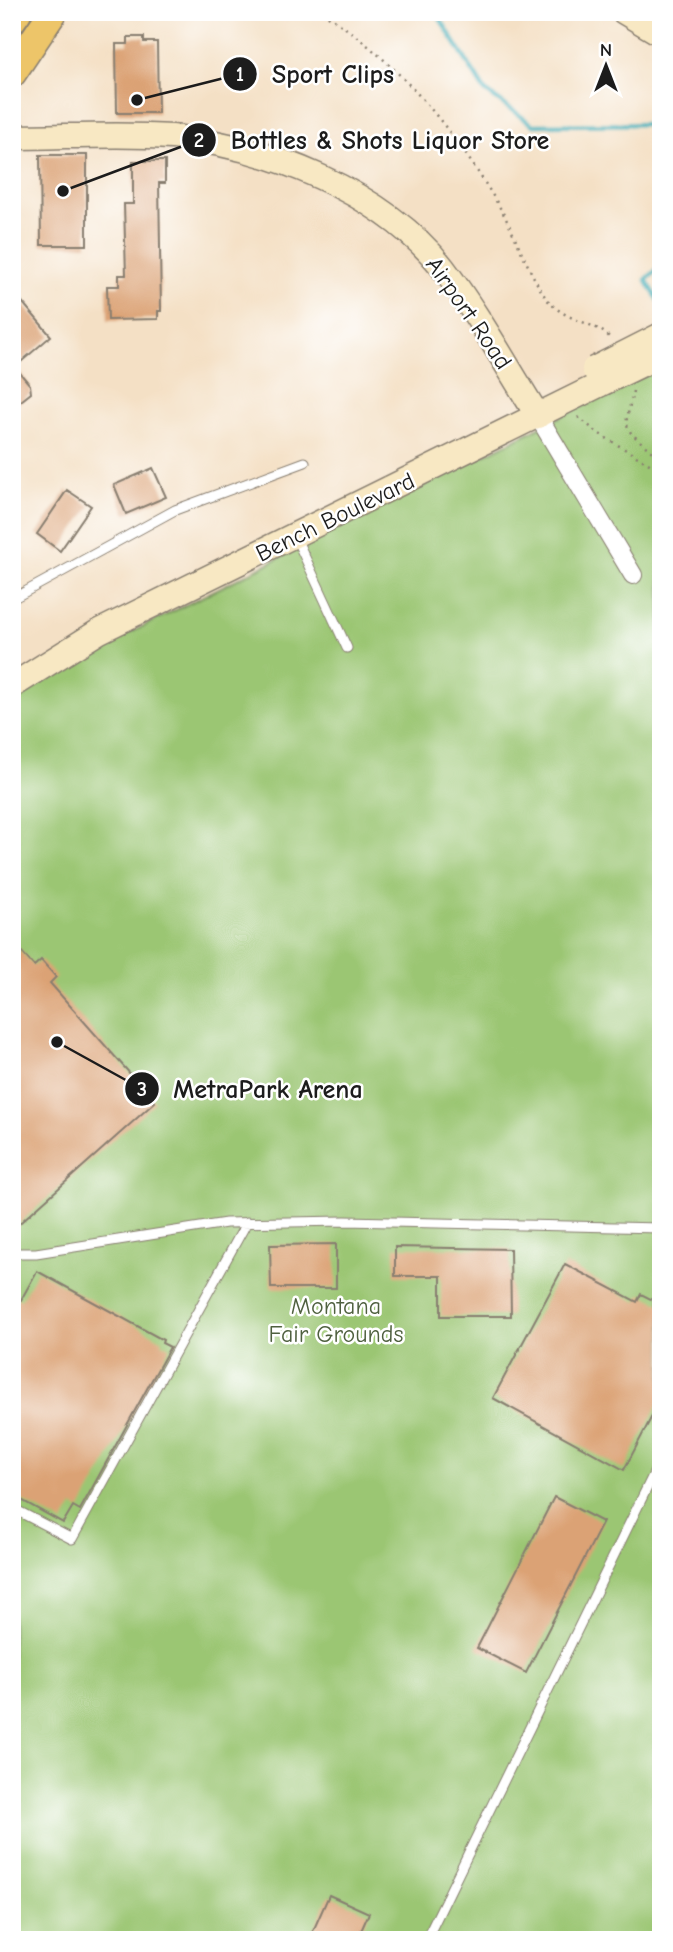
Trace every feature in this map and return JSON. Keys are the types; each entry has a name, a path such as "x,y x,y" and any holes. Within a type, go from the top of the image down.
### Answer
{"main road":[{"path":"12,19 17,12"},
{"path":"12,74 53,12"},
{"path":"624,12 661,34"},
{"name":"Airport Road","path":"16,137 171,137 204,141 268,157 343,190 401,226 442,267 533,409"},
{"path":"533,409 573,398 598,377 661,335"},
{"path":"12,667 101,615 293,531 598,377 661,355"},
{"name":"Bench Boulevard","path":"12,686 98,632 293,531"}],"street":[{"name":"Airport Road","path":"533,409 633,575"}],"lane":[{"path":"12,599 175,510 305,462"},
{"path":"293,531 347,648"},
{"path":"12,1253 36,1252 247,1222 345,1221 661,1228"},
{"path":"12,1508 72,1539 247,1222"},
{"path":"426,1940 661,1459"}],"path":[{"path":"323,12 393,69 449,131 484,179 521,245 545,296 561,314 605,332 614,343"},
{"path":"632,381 633,397 626,423 631,433 661,460"},
{"path":"573,398 577,416 598,433 661,471"}],"green space":[{"name":"Montana Fair Grounds","path":"661,366 661,1940 12,1940 12,700 58,669"}],"building":[{"path":"128,37 144,37 144,42 157,42 158,113 117,113 116,44 128,44"},
{"path":"40,155 87,155 87,245 41,245"},
{"path":"133,161 165,161 165,183 159,183 161,311 158,311 158,319 108,320 107,286 119,286 119,275 126,275 124,204 133,204"},
{"path":"12,290 51,336 15,367 30,385 31,393 12,408"},
{"path":"153,468 166,497 126,514 114,485"},
{"path":"67,490 91,506 60,551 37,534"},
{"path":"12,941 34,966 41,960 56,977 50,983 155,1102 12,1230"},
{"path":"336,1244 336,1288 271,1288 270,1245"},
{"path":"395,1247 510,1249 511,1316 441,1316 441,1276 395,1276"},
{"path":"565,1264 637,1302 641,1294 661,1304 661,1399 624,1470 493,1398"},
{"path":"37,1271 163,1340 162,1343 170,1347 80,1510 73,1506 63,1523 12,1495 12,1295 21,1300"},
{"path":"554,1497 603,1522 526,1673 477,1648"},
{"path":"329,1895 369,1913 357,1940 309,1940"}],"waterway":[{"path":"436,12 485,91 533,125 661,124"},
{"path":"661,266 646,280 661,304"}],"place":[{"name":"Sport Clips","path":"137,100"},
{"name":"Bottles & Shots Liquor Store","path":"63,191"},
{"name":"MetraPark Arena","path":"57,1042"}]}
